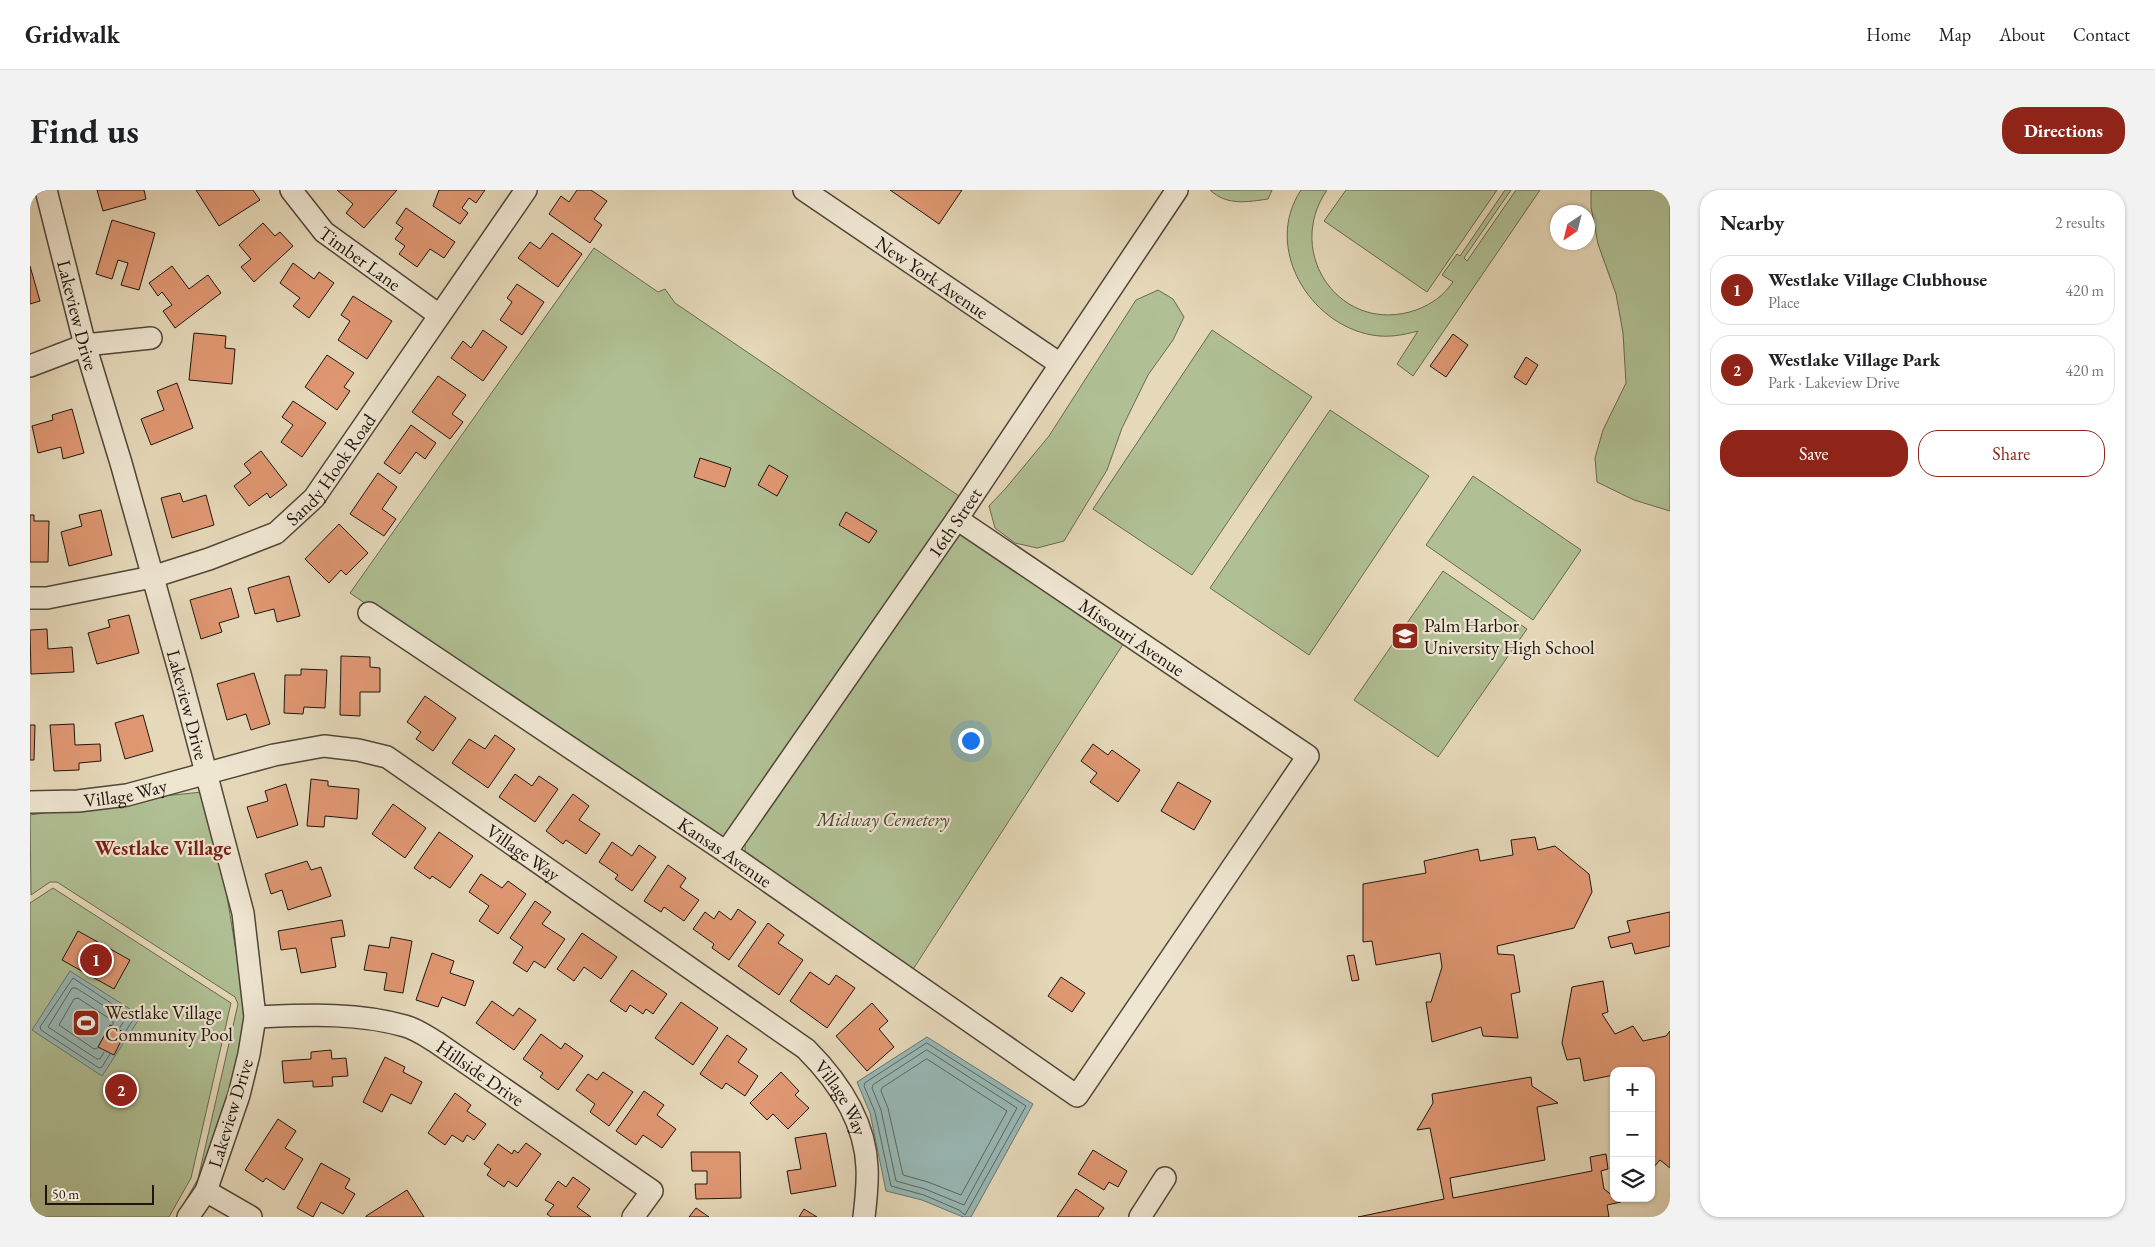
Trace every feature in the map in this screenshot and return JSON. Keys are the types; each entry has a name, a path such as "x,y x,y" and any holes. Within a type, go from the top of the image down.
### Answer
{"street":[{"name":"Lakeview Drive","path":"46,190 85,345 152,577 243,912 255,1017 239,1096 206,1190 188,1217"},
{"name":"Timber Lane","path":"291,190 324,232 440,315"},
{"name":"Sandy Hook Road","path":"30,598 47,598 152,577 209,559 276,533 314,498 526,190"},
{"name":"New York Avenue","path":"804,190 1060,364"},
{"name":"16th Street","path":"726,852 957,519 1177,190"},
{"path":"30,366 85,345 151,338"},
{"name":"Missouri Avenue","path":"957,519 1308,756 1077,1096"},
{"name":"Kansas Avenue","path":"369,613 726,852 1077,1096"},
{"name":"Village Way","path":"30,802 78,801 127,795 274,755 324,746 358,750 387,757 806,1049 829,1073 855,1114 867,1165 864,1217"},
{"name":"Hillside Drive","path":"255,1017 293,1015 371,1018 407,1026 436,1042 652,1191 633,1217"},
{"path":"1140,1217 1165,1178"},
{"path":"206,1190 251,1217"}],"green space":[{"path":"1210,190 1272,190 1268,199 1238,202 1223,199"},
{"path":"1301,190 1327,190 1315,215 1312,239 1316,263 1327,284 1344,300 1365,311 1389,315 1422,308 1437,299 1445,291 1453,282 1442,275 1457,254 1460,256 1505,190 1511,190 1464,258 1467,261 1516,190 1540,190 1413,376 1397,364 1418,331 1384,336 1372,335 1349,328 1329,316 1312,299 1299,280 1290,258 1287,235 1291,212"},
{"path":"1346,190 1497,190 1427,292 1324,221"},
{"path":"1591,190 1670,190 1670,511 1634,500 1597,482 1595,458 1603,430 1626,383 1623,333 1616,294 1598,244 1595,228 1595,205 1591,205"},
{"path":"594,248 658,292 665,289 675,303 962,498 724,841 368,602 366,604 350,593"},
{"path":"1158,290 1173,299 1184,317 1173,340 1148,375 1122,428 1107,470 1064,541 1037,548 1015,543 995,528 989,506 1049,436 1136,300"},
{"path":"1212,330 1312,397 1192,575 1093,509"},
{"path":"1330,410 1429,476 1309,655 1210,588"},
{"path":"1473,476 1581,550 1533,620 1426,545"},
{"name":"Midway Cemetery","path":"961,522 1129,635 910,974 745,858 745,831"},
{"path":"1443,571 1527,629 1438,757 1354,700"},
{"path":"202,792 222,866 247,1018 241,1054 199,1187 179,1217 176,1217 198,1179 238,1004 235,997 57,882 50,882 31,895 30,815"},
{"path":"53,888 231,1003 191,1178 169,1217 30,1217 30,903"}],"water":[{"name":"Westlake Village Community Pool","path":"70,971 141,1016 102,1076 32,1030"},
{"path":"927,1037 1033,1104 971,1217 963,1217 922,1200 886,1191 870,1113 857,1082"}],"building":[{"path":"97,190 144,190 146,199 103,211"},
{"path":"196,190 253,190 260,200 219,226"},
{"path":"337,190 397,190 364,228 346,213 353,204"},
{"path":"439,190 485,190 476,203 469,198 462,208 468,213 460,224 433,206"},
{"path":"577,190 591,190 607,201 594,219 602,225 590,243 549,214 561,196 569,202"},
{"path":"890,190 962,190 939,224"},
{"path":"406,208 455,242 444,258 430,249 417,267 399,254 405,246 395,239 403,228 396,223"},
{"path":"112,220 155,233 139,290 121,285 128,263 118,260 112,279 96,274"},
{"path":"263,223 275,236 280,232 293,246 254,282 241,267 251,259 239,245"},
{"path":"552,233 582,254 558,287 518,258 530,242 540,249"},
{"path":"293,263 314,279 319,272 334,283 309,318 293,306 300,298 280,283"},
{"path":"30,266 40,301 30,304"},
{"path":"172,266 189,289 208,275 221,293 175,328 163,311 172,305 162,292 158,296 149,283"},
{"path":"517,284 544,302 522,335 500,320 512,302 507,298"},
{"path":"353,296 392,321 367,359 338,340 350,321 341,315"},
{"path":"483,330 507,347 483,381 451,358 463,341 471,348"},
{"path":"194,333 226,336 225,348 235,349 232,384 189,380"},
{"path":"1453,334 1468,345 1446,377 1430,366"},
{"path":"327,355 354,373 344,387 350,391 337,410 305,387"},
{"path":"1526,357 1538,365 1526,385 1514,377"},
{"path":"438,376 466,395 452,414 463,422 450,439 412,412"},
{"path":"177,383 193,428 151,445 141,419 164,410 157,391"},
{"path":"293,401 326,423 302,457 281,442 293,425 282,417"},
{"path":"72,409 84,453 63,459 61,447 38,453 32,426 53,420 52,415"},
{"path":"411,425 436,443 425,459 416,452 400,474 384,463"},
{"path":"261,451 287,485 270,498 267,493 249,506 234,486 251,473 244,464"},
{"path":"700,458 731,468 725,487 694,477"},
{"path":"769,465 788,476 777,496 758,485"},
{"path":"378,473 397,487 382,509 396,519 384,536 350,514"},
{"path":"180,493 183,502 206,495 214,525 172,538 161,498"},
{"path":"101,510 112,555 69,566 61,532 82,526 79,515"},
{"path":"846,512 877,531 869,543 839,525"},
{"path":"30,515 34,515 34,521 49,521 48,562 30,562"},
{"path":"339,524 368,553 346,575 341,570 329,583 305,559"},
{"path":"289,576 300,616 277,622 274,609 255,614 248,588"},
{"path":"231,588 239,617 219,623 222,632 201,639 190,600"},
{"path":"129,615 139,653 97,664 88,633 110,627 108,620"},
{"path":"47,629 48,649 72,647 74,672 31,674 30,630"},
{"path":"341,656 370,657 370,667 380,668 380,692 360,692 360,716 340,715"},
{"path":"301,669 327,670 325,708 304,707 303,714 284,713 285,675 301,675"},
{"path":"254,673 270,724 251,730 246,714 227,720 217,684"},
{"path":"425,696 456,718 433,751 416,739 421,732 407,722"},
{"path":"143,715 153,751 125,759 115,723"},
{"path":"74,724 75,745 100,744 101,761 79,763 79,770 54,771 50,725"},
{"path":"30,725 35,725 34,760 30,760"},
{"path":"495,735 515,749 488,788 452,763 469,739 485,749"},
{"path":"1093,744 1108,755 1112,750 1140,770 1118,802 1090,782 1097,773 1081,761"},
{"path":"515,774 532,786 539,776 558,789 535,822 499,797"},
{"path":"311,779 328,781 328,786 359,789 357,819 325,816 324,827 307,826"},
{"path":"1178,782 1211,801 1194,830 1161,811"},
{"path":"286,784 298,825 257,838 247,807 268,801 265,791"},
{"path":"573,794 589,806 579,820 600,834 586,854 566,840 563,844 546,831"},
{"path":"393,804 426,828 405,858 372,834"},
{"path":"439,832 473,856 450,888 432,876 430,879 414,868"},
{"path":"1535,837 1538,850 1555,846 1589,874 1592,892 1574,928 1497,946 1498,954 1514,955 1520,992 1511,994 1518,1038 1483,1036 1481,1027 1432,1042 1426,1002 1431,1002 1442,967 1440,953 1376,965 1372,941 1363,942 1363,884 1426,873 1424,861 1478,849 1480,861 1513,855 1511,840"},
{"path":"612,842 632,856 639,845 656,857 632,891 615,879 618,875 599,862"},
{"path":"307,861 311,870 321,867 331,896 288,910 282,890 271,894 265,874"},
{"path":"668,865 686,878 680,887 699,900 684,921 664,907 661,912 644,901"},
{"path":"481,874 502,888 508,881 526,894 498,934 479,921 489,906 469,892"},
{"path":"535,901 551,912 542,924 565,939 545,968 534,961 527,972 513,963 523,947 510,938"},
{"path":"738,909 756,922 729,960 712,948 714,944 693,929 705,912 714,919 719,911 731,920"},
{"path":"1670,912 1670,946 1635,954 1632,943 1611,948 1608,937 1630,932 1627,921"},
{"path":"342,920 345,936 331,938 336,967 301,973 296,948 281,950 278,931"},
{"path":"768,923 784,935 778,943 803,960 779,995 738,966"},
{"path":"78,931 130,960 114,989 62,960"},
{"path":"582,933 617,957 601,979 584,967 574,981 557,969"},
{"path":"391,937 412,941 403,993 384,990 387,973 364,970 369,945 389,948"},
{"path":"432,953 454,961 450,973 474,981 465,1006 442,997 438,1007 416,1000"},
{"path":"1354,955 1359,980 1352,981 1347,956"},
{"path":"632,970 667,994 653,1014 646,1009 643,1014 630,1005 626,1012 610,1001"},
{"path":"810,972 829,985 836,975 855,988 827,1028 790,1001"},
{"path":"1061,977 1085,993 1072,1012 1048,996"},
{"path":"1603,981 1608,1012 1602,1014 1615,1034 1633,1026 1643,1041 1666,1036 1670,1031 1670,1168 1660,1160 1655,1166 1655,1067 1610,1067 1610,1076 1584,1081 1580,1058 1567,1060 1562,1043 1572,987"},
{"path":"492,1001 513,1016 519,1008 536,1020 514,1050 476,1023"},
{"path":"681,1002 718,1028 693,1065 655,1038"},
{"path":"872,1003 888,1021 879,1029 894,1047 867,1071 836,1036"},
{"path":"110,1025 125,1033 114,1055 98,1047"},
{"path":"541,1034 561,1049 565,1043 583,1056 558,1090 540,1077 543,1073 523,1059"},
{"path":"727,1035 747,1049 738,1062 758,1076 745,1096 726,1083 722,1089 700,1074"},
{"path":"331,1050 332,1059 346,1058 348,1076 332,1077 333,1086 313,1087 313,1081 284,1083 282,1061 311,1059 311,1052"},
{"path":"385,1057 405,1067 403,1072 422,1082 411,1104 391,1094 382,1112 363,1102"},
{"path":"603,1072 633,1092 609,1126 590,1112 595,1104 576,1090 588,1074 597,1080"},
{"path":"781,1072 799,1091 795,1095 809,1108 788,1129 773,1114 767,1120 750,1103"},
{"path":"1531,1077 1532,1086 1558,1103 1537,1107 1545,1160 1450,1178 1453,1198 1592,1171 1590,1157 1606,1154 1608,1169 1601,1171 1604,1189 1610,1194 1610,1202 1621,1202 1607,1205 1609,1217 1358,1217 1444,1199 1430,1128 1417,1130 1433,1103 1432,1094"},
{"path":"644,1091 664,1105 657,1115 676,1129 662,1148 643,1135 636,1145 616,1131"},
{"path":"455,1093 471,1105 467,1111 486,1124 474,1140 467,1135 463,1142 452,1135 445,1145 428,1133"},
{"path":"278,1119 296,1131 285,1148 303,1159 284,1190 266,1178 263,1182 245,1170"},
{"path":"826,1133 836,1186 791,1194 787,1171 801,1169 795,1138"},
{"path":"526,1143 541,1154 517,1187 508,1181 504,1187 487,1175 491,1169 484,1164 498,1144 512,1154 514,1150 518,1153"},
{"path":"1093,1150 1127,1171 1118,1187 1109,1182 1104,1190 1078,1174"},
{"path":"691,1152 740,1152 741,1198 696,1199 695,1184 707,1184 707,1171 692,1171"},
{"path":"321,1163 350,1179 345,1188 355,1194 343,1214 321,1202 313,1217 297,1208"},
{"path":"573,1177 590,1189 577,1207 591,1217 551,1217 547,1214 554,1205 545,1200 558,1181 566,1187"},
{"path":"1076,1189 1104,1208 1098,1217 1057,1217"},
{"path":"407,1190 424,1217 366,1217 366,1216"},
{"path":"696,1208 709,1217 689,1217"},
{"path":"804,1209 817,1217 799,1217"}],"place":[{"name":"Palm Harbor University High School","path":"1405,636"},
{"name":"Westlake Village Clubhouse","path":"96,960"},
{"name":"Westlake Village Community Pool","path":"86,1023"},
{"name":"Westlake Village Park","path":"121,1090"}],"district":[{"name":"Westlake Village","path":"163,848"}]}
